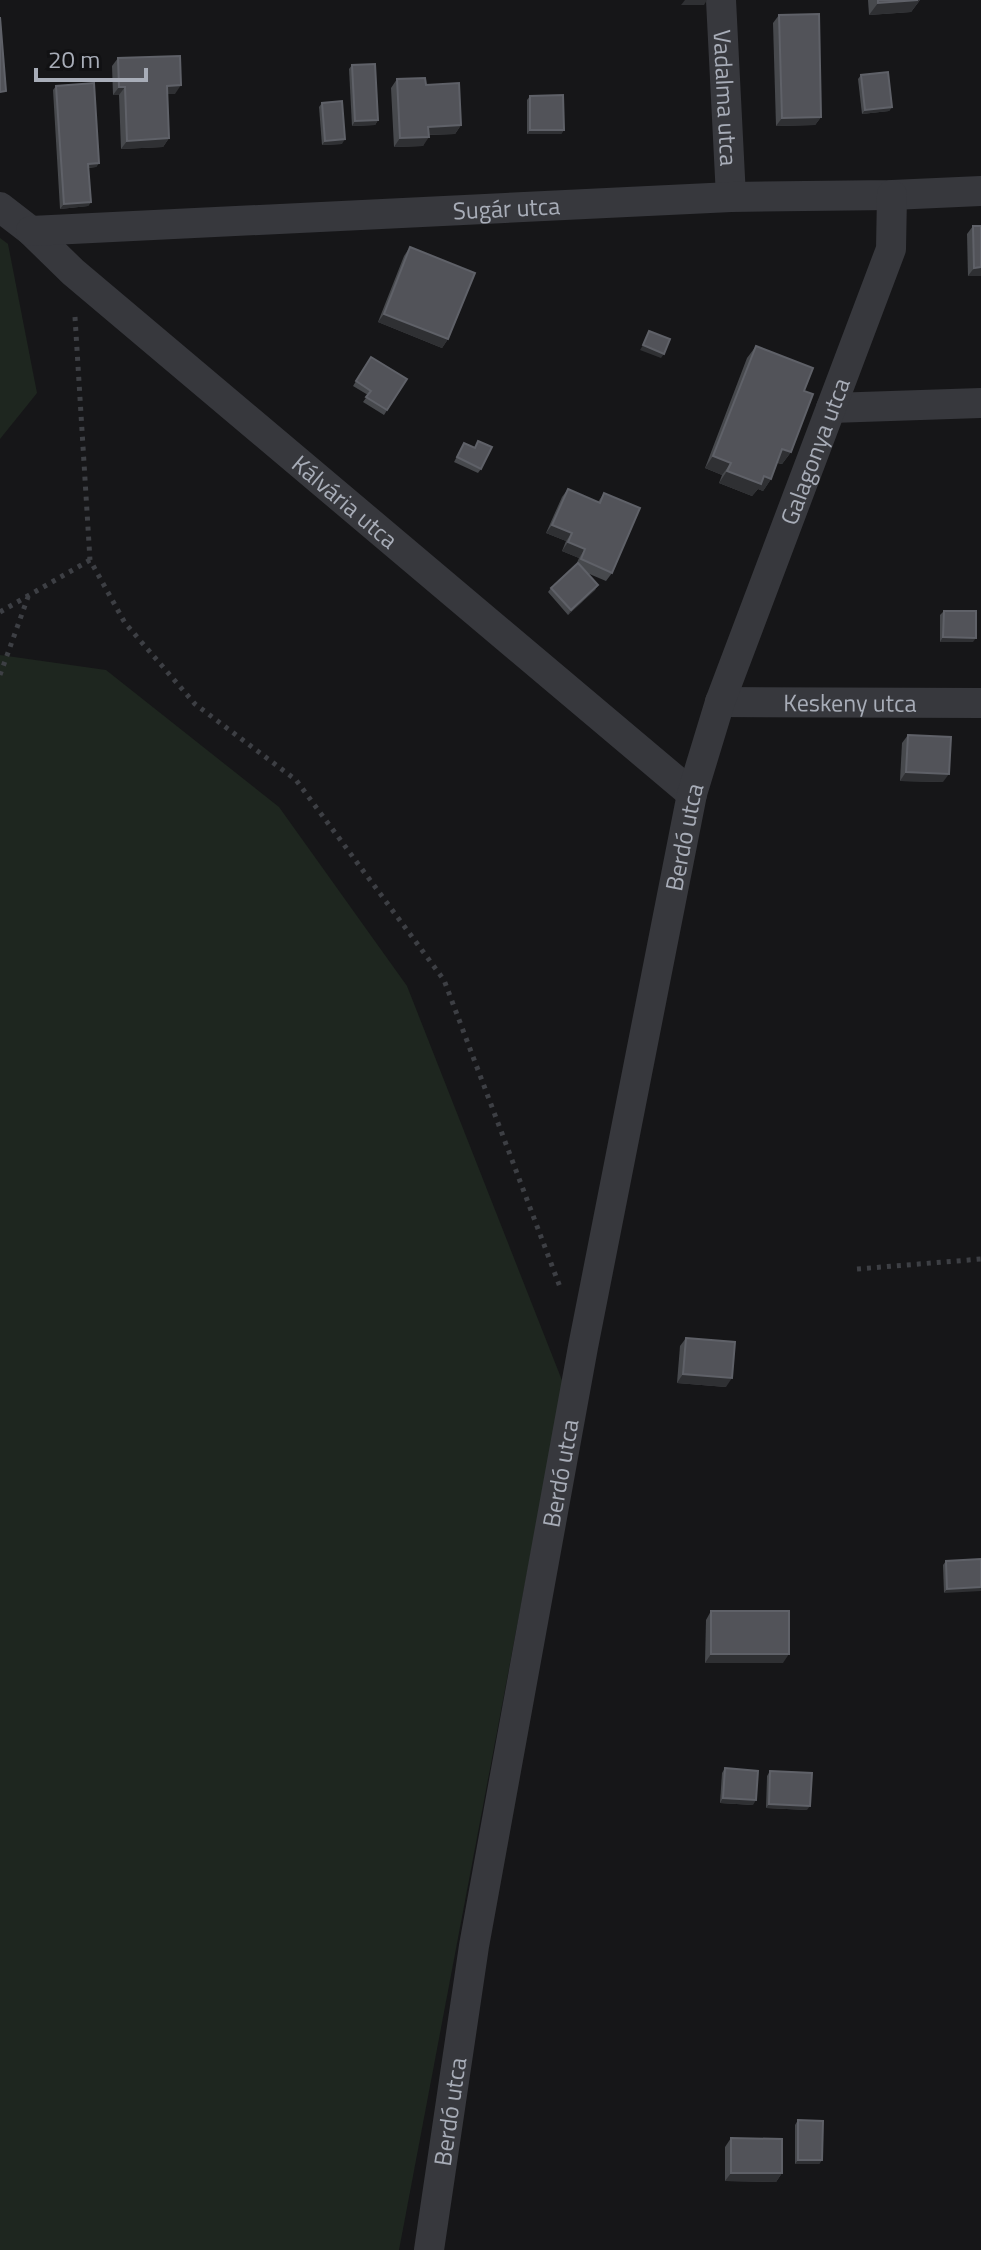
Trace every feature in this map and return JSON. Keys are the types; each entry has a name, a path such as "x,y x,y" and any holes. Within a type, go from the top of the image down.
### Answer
{"street":[{"name":"Vadalma utca","path":"721,0 731,197"},
{"name":"Sugár utca","path":"31,231 731,197 981,191"},
{"name":"Galagonya utca","path":"720,702 891,249 892,195"},
{"name":"Kálvária utca","path":"0,207 692,794"},
{"path":"831,408 981,403"},
{"name":"Berdó utca","path":"429,2250 474,1946 583,1347 692,794 720,702"},
{"name":"Keskeny utca","path":"720,702 981,703"}],"path":[{"path":"73,272 90,560 125,623 195,704 296,780 444,980 561,1288"},
{"path":"0,612 90,560"},
{"path":"0,675 28,596"},
{"path":"857,1269 981,1259"}],"shaded area":[{"path":"0,238 8,244 37,393 0,439"},
{"path":"0,655 106,670 279,807 407,986 563,1383 399,2250 0,2250"}],"building":[{"path":"878,0 918,0 878,3"},
{"path":"819,14 821,117 782,118 779,15"},
{"path":"0,17 6,91 0,92"},
{"path":"180,56 181,85 167,86 169,138 127,141 125,87 119,87 118,58"},
{"path":"375,64 378,120 355,121 352,65"},
{"path":"888,72 892,107 865,110 861,75"},
{"path":"425,78 426,85 459,83 461,125 428,127 429,137 400,138 397,79"},
{"path":"94,83 99,163 88,164 91,202 64,204 56,86"},
{"path":"563,95 564,130 530,130 530,96"},
{"path":"342,101 345,139 325,141 322,103"},
{"path":"973,226 981,226 981,267 974,268"},
{"path":"410,247 475,273 448,339 384,314"},
{"path":"649,331 670,339 664,354 643,345"},
{"path":"756,346 813,368 804,391 813,394 791,452 782,449 771,479 764,476 761,484 727,471 731,463 713,456"},
{"path":"371,357 407,379 387,410 366,397 371,391 356,381"},
{"path":"478,441 492,447 481,469 457,457 464,443 475,448"},
{"path":"568,489 600,503 604,493 640,508 612,573 581,559 585,549 568,542 572,533 552,525"},
{"path":"578,563 598,585 571,610 551,588"},
{"path":"944,611 976,611 976,638 943,637"},
{"path":"908,735 951,737 949,774 906,772"},
{"path":"686,1338 735,1342 732,1378 683,1374"},
{"path":"981,1559 981,1587 947,1589 946,1561"},
{"path":"711,1611 789,1611 789,1654 711,1654"},
{"path":"725,1768 758,1771 756,1800 723,1798"},
{"path":"770,1771 812,1773 810,1806 769,1804"},
{"path":"798,2120 823,2121 822,2160 798,2160"},
{"path":"731,2138 782,2139 782,2173 731,2173"}]}
